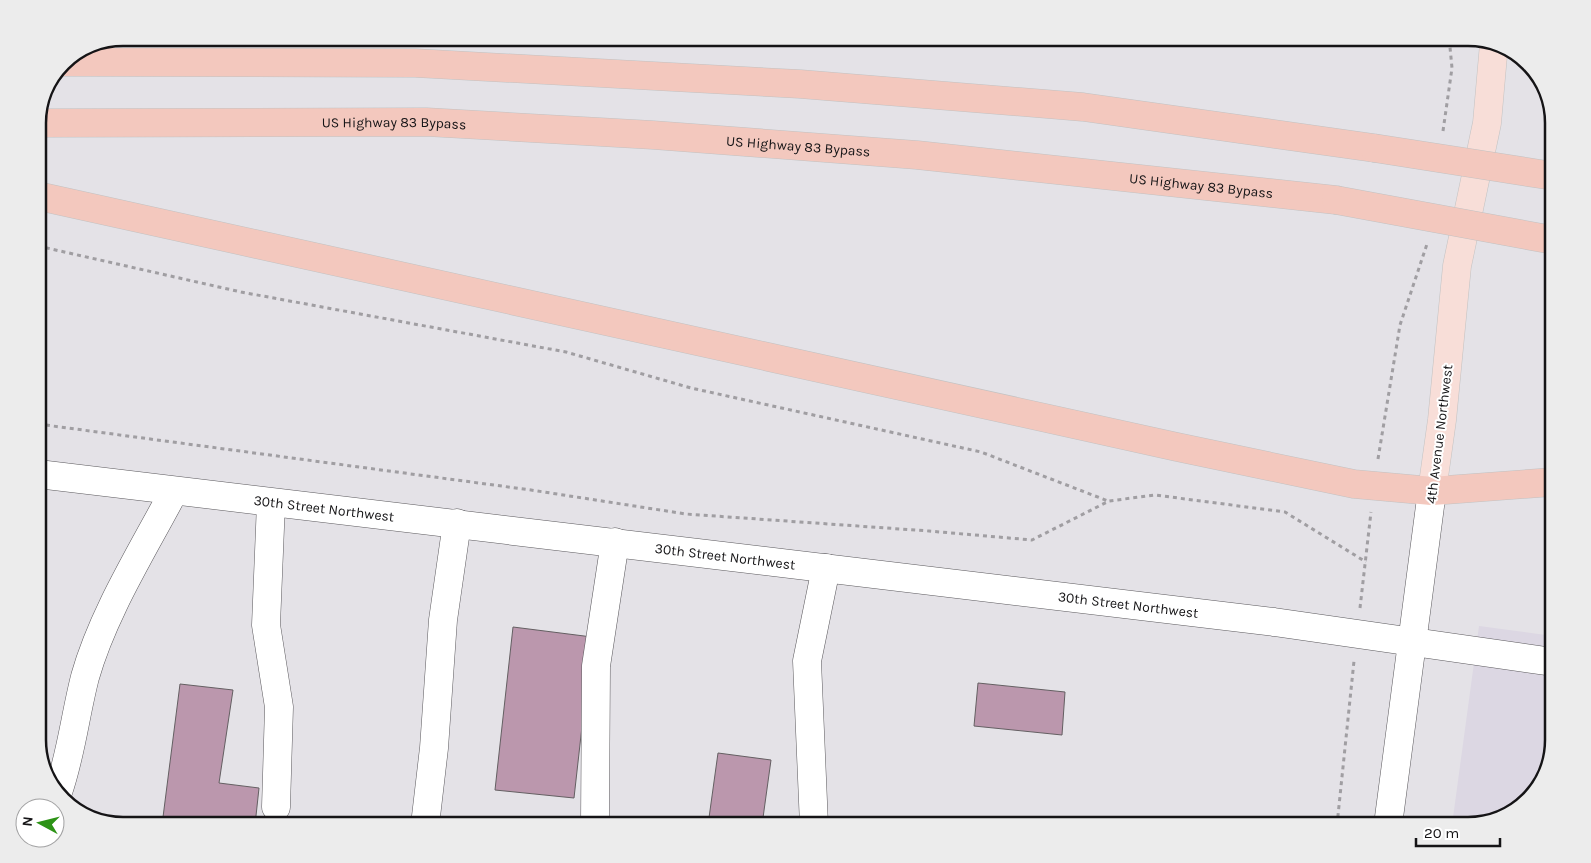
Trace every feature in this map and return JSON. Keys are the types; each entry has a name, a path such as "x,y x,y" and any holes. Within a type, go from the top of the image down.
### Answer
{"highway":[{"path":"77,62 415,63 800,84 1083,107 1374,148 1545,175"},
{"name":"US Highway 83 Bypass","path":"46,123 426,122 653,134 917,156 1336,200 1545,239"},
{"path":"46,198 1177,447 1354,484 1432,490 1545,483"}],"main road":[{"name":"4th Avenue Northwest","path":"1432,490 1442,420 1457,266 1487,123 1493,51"}],"street":[{"name":"30th Street Northwest","path":"46,475 826,568 1357,634 1545,661"},
{"name":"4th Avenue Northwest","path":"1389,817 1432,490"},
{"path":"60,785 86,676 109,616 174,491"},
{"path":"271,503 266,625 279,707 276,807"},
{"path":"426,817 434,748 443,620 457,523"},
{"path":"595,817 596,666 615,542"},
{"path":"814,817 807,661 826,568"}],"path":[{"path":"1442,136 1452,68 1450,46"},
{"path":"1338,817 1374,485 1400,324 1428,243"},
{"path":"46,248 241,292 566,352 691,388 981,452 1109,501"},
{"path":"46,425 512,488 686,514 1032,540 1109,501 1155,495 1285,512 1366,562"}],"shaded area":[{"path":"1479,626 1545,635 1545,740 1541,764 1537,774 1526,791 1515,801 1497,811 1478,816 1453,817"}],"building":[{"path":"513,627 592,637 574,798 495,790"},
{"path":"978,683 1065,692 1062,735 974,726"},
{"path":"180,684 233,690 219,783 259,788 256,817 163,817"},
{"path":"718,753 771,760 763,817 709,817"}]}
